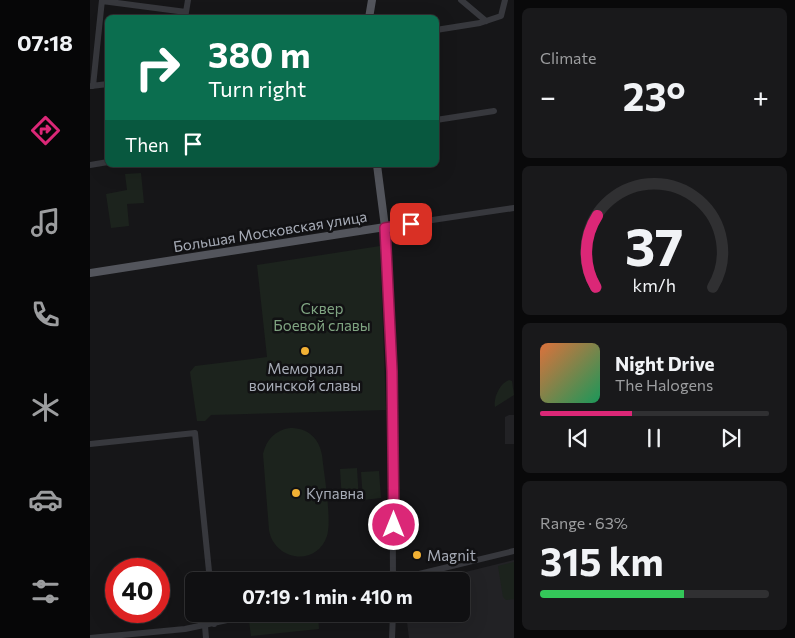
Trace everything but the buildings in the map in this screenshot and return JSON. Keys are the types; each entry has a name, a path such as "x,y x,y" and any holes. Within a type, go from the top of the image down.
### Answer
{"main road":[{"path":"370,15 372,0"},
{"path":"377,167 385,228"},
{"name":"Большая Московская улица","path":"90,273 385,228"}],"street":[{"path":"105,84 92,86 102,1 186,15 188,0"},
{"path":"461,0 486,21"},
{"path":"439,29 486,21 501,16 505,0"},
{"path":"439,120 494,111"},
{"path":"90,165 105,162"},
{"name":"Большая Московская улица","path":"385,228 514,208"},
{"path":"385,228 392,379 392,572"},
{"path":"90,444 195,433 209,572"},
{"path":"429,572 514,551"},
{"path":"90,638 157,632 222,622"},
{"path":"392,622 392,638"},
{"path":"205,626 206,638"}],"shaded area":[{"path":"514,415 514,444 505,444 505,417"},
{"path":"514,560 514,638 409,638 407,622 470,622 470,572 465,572"}],"green space":[{"path":"141,173 144,203 127,204 129,226 111,228 106,194 127,190 125,174"},
{"name":"Сквер Боевой славы","path":"380,246 386,410 211,415 205,421 197,421 190,372 195,366 267,357 257,265"},
{"path":"509,380 512,381 514,395 495,407 498,391"},
{"name":"Купавна","path":"290,428 307,432 315,439 321,449 326,485 329,519 327,536 322,546 314,553 305,556 287,554 272,540 269,530 263,454 266,444 272,436"},
{"path":"357,468 359,500 342,501 340,469"},
{"path":"379,471 381,498 363,500 361,472"},
{"path":"514,562 514,599 506,600 503,597 498,566"},
{"path":"249,622 319,622 319,629 251,636"}],"place":[{"name":"Мемориал воинской славы","path":"305,351"},
{"name":"Купавна","path":"296,493"},
{"name":"Magnit","path":"417,555"}],"route":[{"path":"394,525 392,371 389,274 385,228 411,224"}]}
